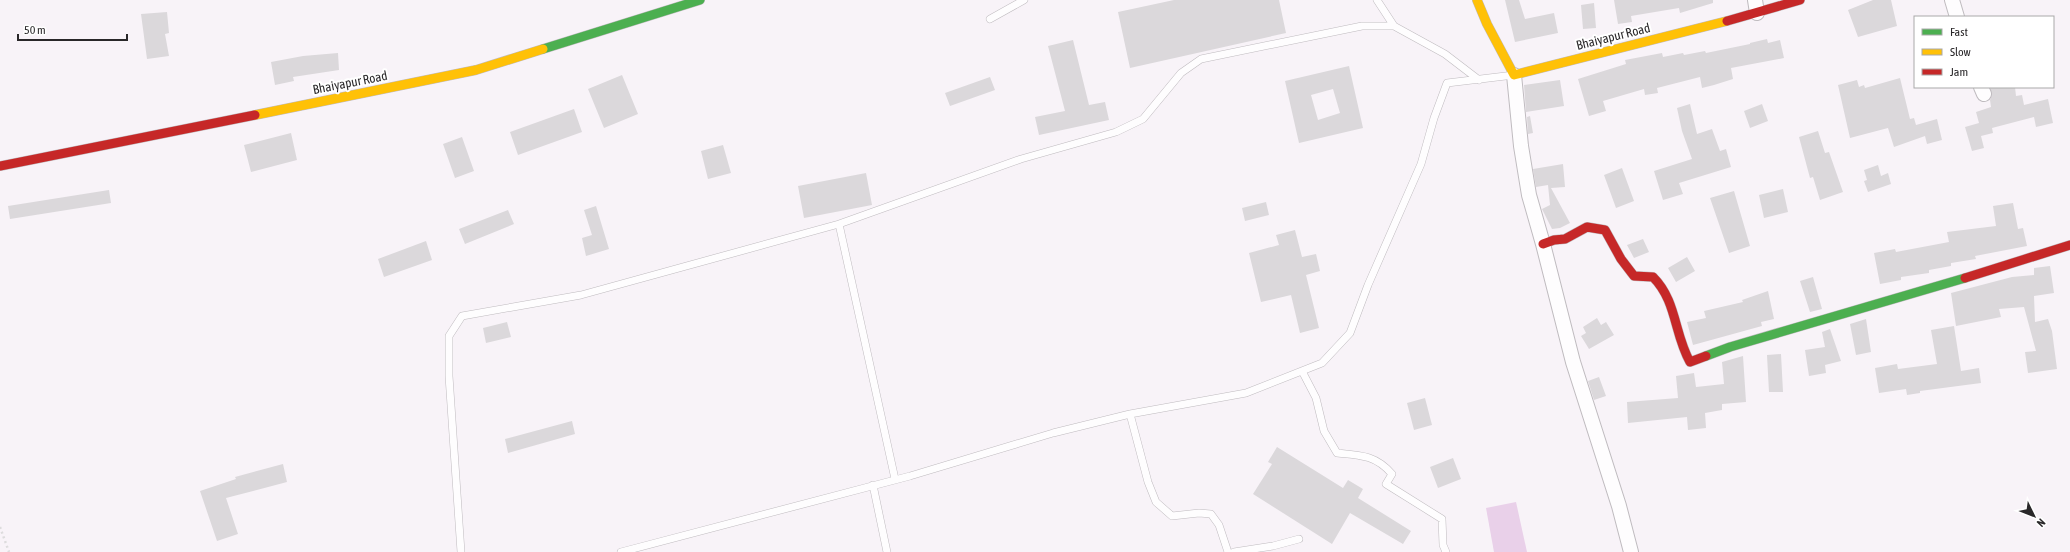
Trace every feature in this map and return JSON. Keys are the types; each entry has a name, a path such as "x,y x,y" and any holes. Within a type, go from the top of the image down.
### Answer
{"street":[{"name":"Bhaiyapur Road","path":"0,166 476,70 700,0"},
{"path":"1477,0 1487,24 1514,75 1521,146 1529,195 1573,362 1619,506 1631,552"},
{"name":"Bhaiyapur Road","path":"1514,75 1756,6 1800,0"},
{"path":"1952,0 1957,16"},
{"path":"1543,244 1554,240 1565,239 1587,227 1605,230 1621,259 1634,276 1653,277 1661,285 1673,309 1682,348 1690,362 1730,347 1882,303 2070,245"}],"lane":[{"path":"990,18 1024,0"},
{"path":"1377,0 1394,26 1445,54 1478,80"},
{"path":"461,552 449,376 449,336 462,316 581,295 839,224 1021,159 1116,132 1143,119 1181,73 1201,59 1362,26 1394,26"},
{"path":"620,552 874,485 1130,414 1246,393 1322,363 1350,332 1368,285 1421,164 1434,118 1447,83 1514,75"},
{"path":"839,224 895,479"},
{"path":"1302,371 1316,398 1324,431 1337,453 1362,455 1383,463 1392,474 1386,484 1442,519 1443,545 1446,552"},
{"path":"1130,414 1148,482 1156,502 1172,516 1199,512 1211,514 1219,525 1228,552"},
{"path":"874,485 887,552"},
{"path":"1234,552 1273,546 1299,539"}],"path":[{"path":"0,528 9,552"}],"shaded area":[{"path":"1516,502 1527,552 1494,552 1486,508"}],"building":[{"path":"1174,0 1279,0 1286,33 1130,68 1118,12"},
{"path":"1505,0 1519,0 1525,19 1554,13 1558,33 1515,42"},
{"path":"1614,0 1713,0 1713,3 1680,13 1679,8 1631,16 1632,22 1618,24"},
{"path":"1873,0 1891,0 1897,26 1858,37 1848,10"},
{"path":"1594,3 1596,28 1583,29 1581,5"},
{"path":"167,12 169,33 165,34 169,56 147,59 141,14"},
{"path":"1767,39 1768,43 1780,40 1784,58 1731,68 1733,79 1702,88 1700,77 1657,88 1658,93 1645,95 1644,89 1603,101 1606,111 1589,116 1578,79 1626,64 1625,60 1662,53 1663,57 1683,53 1684,55 1705,51 1706,53"},
{"path":"1073,40 1089,105 1105,102 1109,120 1039,135 1035,117 1065,111 1048,46"},
{"path":"338,53 339,70 293,77 294,81 275,85 271,62 303,56"},
{"path":"1349,66 1363,128 1299,143 1285,81","holes":["1333,89 1340,113 1318,120 1311,95"]},
{"path":"622,75 638,114 604,128 588,89"},
{"path":"990,77 995,90 950,106 945,93"},
{"path":"1900,78 1910,119 1914,118 1916,125 1937,119 1942,140 1927,144 1925,136 1894,147 1888,128 1850,138 1838,85 1857,80 1859,87 1864,85 1865,88"},
{"path":"1560,80 1564,106 1526,112 1524,85"},
{"path":"1990,88 2015,88 2016,96 2022,95 2024,105 2048,99 2053,123 2036,127 2034,117 1992,128 1993,133 1981,136 1984,148 1972,151 1965,127 1979,123 1976,112 1991,107 1990,100 1992,95"},
{"path":"1690,104 1697,134 1712,129 1720,151 1726,149 1731,167 1679,183 1683,194 1663,200 1654,171 1692,159 1682,131 1677,108"},
{"path":"1762,104 1768,121 1750,128 1744,111"},
{"path":"574,109 582,132 518,155 510,132"},
{"path":"1530,116 1533,133 1528,134 1527,117"},
{"path":"1818,131 1825,153 1829,152 1843,192 1820,200 1813,177 1810,178 1799,137"},
{"path":"291,133 297,160 251,172 244,145"},
{"path":"462,137 474,171 455,178 443,144"},
{"path":"723,145 731,173 708,179 701,151"},
{"path":"1563,164 1565,187 1551,188 1570,223 1560,228 1552,229 1542,209 1550,205 1548,185 1536,187 1533,169"},
{"path":"1878,165 1881,176 1888,173 1891,184 1868,192 1864,181 1867,180 1864,170"},
{"path":"1622,168 1634,201 1616,208 1604,175"},
{"path":"866,173 872,205 804,218 798,186"},
{"path":"1783,189 1788,212 1764,218 1759,195"},
{"path":"109,190 111,203 10,219 8,206"},
{"path":"1734,191 1750,246 1729,253 1710,198"},
{"path":"1266,202 1269,215 1245,221 1242,208"},
{"path":"2013,203 2018,229 2023,228 2027,246 1975,256 1976,259 1951,263 1951,266 1929,270 1929,273 1901,277 1901,280 1880,284 1874,253 1895,249 1896,252 1949,242 1947,232 1996,226 1993,206"},
{"path":"596,206 609,249 586,256 582,238 592,235 584,210"},
{"path":"508,210 514,224 465,244 459,229"},
{"path":"1295,230 1302,257 1316,254 1320,271 1306,275 1319,328 1300,333 1291,295 1261,302 1249,253 1279,245 1276,235"},
{"path":"1643,239 1649,252 1634,258 1627,245"},
{"path":"426,241 432,260 384,277 378,259"},
{"path":"1687,257 1695,271 1676,282 1668,268"},
{"path":"2050,266 2054,293 2034,296 2035,322 2048,319 2052,331 2057,369 2028,373 2025,352 2036,351 2024,307 1999,309 2001,317 1956,326 1951,293 2012,277 2034,275 2034,268"},
{"path":"1813,277 1822,309 1810,312 1800,281"},
{"path":"1768,291 1774,319 1761,322 1762,326 1693,345 1687,322 1706,318 1704,311 1743,302 1742,300"},
{"path":"1597,318 1601,325 1606,322 1614,335 1589,349 1581,336 1586,333 1583,327"},
{"path":"1866,319 1871,352 1856,355 1850,324"},
{"path":"507,322 511,337 486,343 483,328"},
{"path":"1954,326 1961,371 1979,368 1981,383 1920,391 1920,393 1907,395 1906,389 1879,393 1875,368 1897,364 1898,369 1937,364 1931,330"},
{"path":"1830,329 1841,361 1825,365 1826,373 1809,376 1805,350 1825,347 1822,332"},
{"path":"1781,354 1783,392 1769,392 1767,355"},
{"path":"1743,356 1746,402 1722,404 1722,410 1705,413 1706,428 1688,430 1687,417 1628,423 1627,402 1678,398 1676,376 1694,373 1696,387 1724,384 1722,362"},
{"path":"1599,377 1606,396 1594,400 1588,381"},
{"path":"1425,398 1432,425 1414,430 1407,403"},
{"path":"572,421 575,434 508,453 505,439"},
{"path":"1277,447 1343,488 1348,480 1363,489 1358,498 1411,531 1403,544 1350,513 1332,544 1253,494 1272,464 1268,462"},
{"path":"1453,458 1461,479 1438,488 1430,467"},
{"path":"283,464 287,482 226,498 238,534 217,541 200,491 236,479 235,477"}],"traffic: fast":[{"path":"543,49 700,0"},
{"path":"1706,356 1730,347 1965,278"}],"traffic: slow":[{"path":"1477,0 1487,24 1514,75 1727,21"},
{"path":"255,115 476,70 543,49"}],"traffic: jam":[{"path":"1727,21 1800,0"},
{"path":"0,166 255,115"},
{"path":"1543,244 1554,240 1565,239 1587,227 1605,230 1621,259 1634,276 1653,277 1661,286 1667,296 1681,340 1690,362 1706,356"},
{"path":"1965,278 2070,245"}]}
